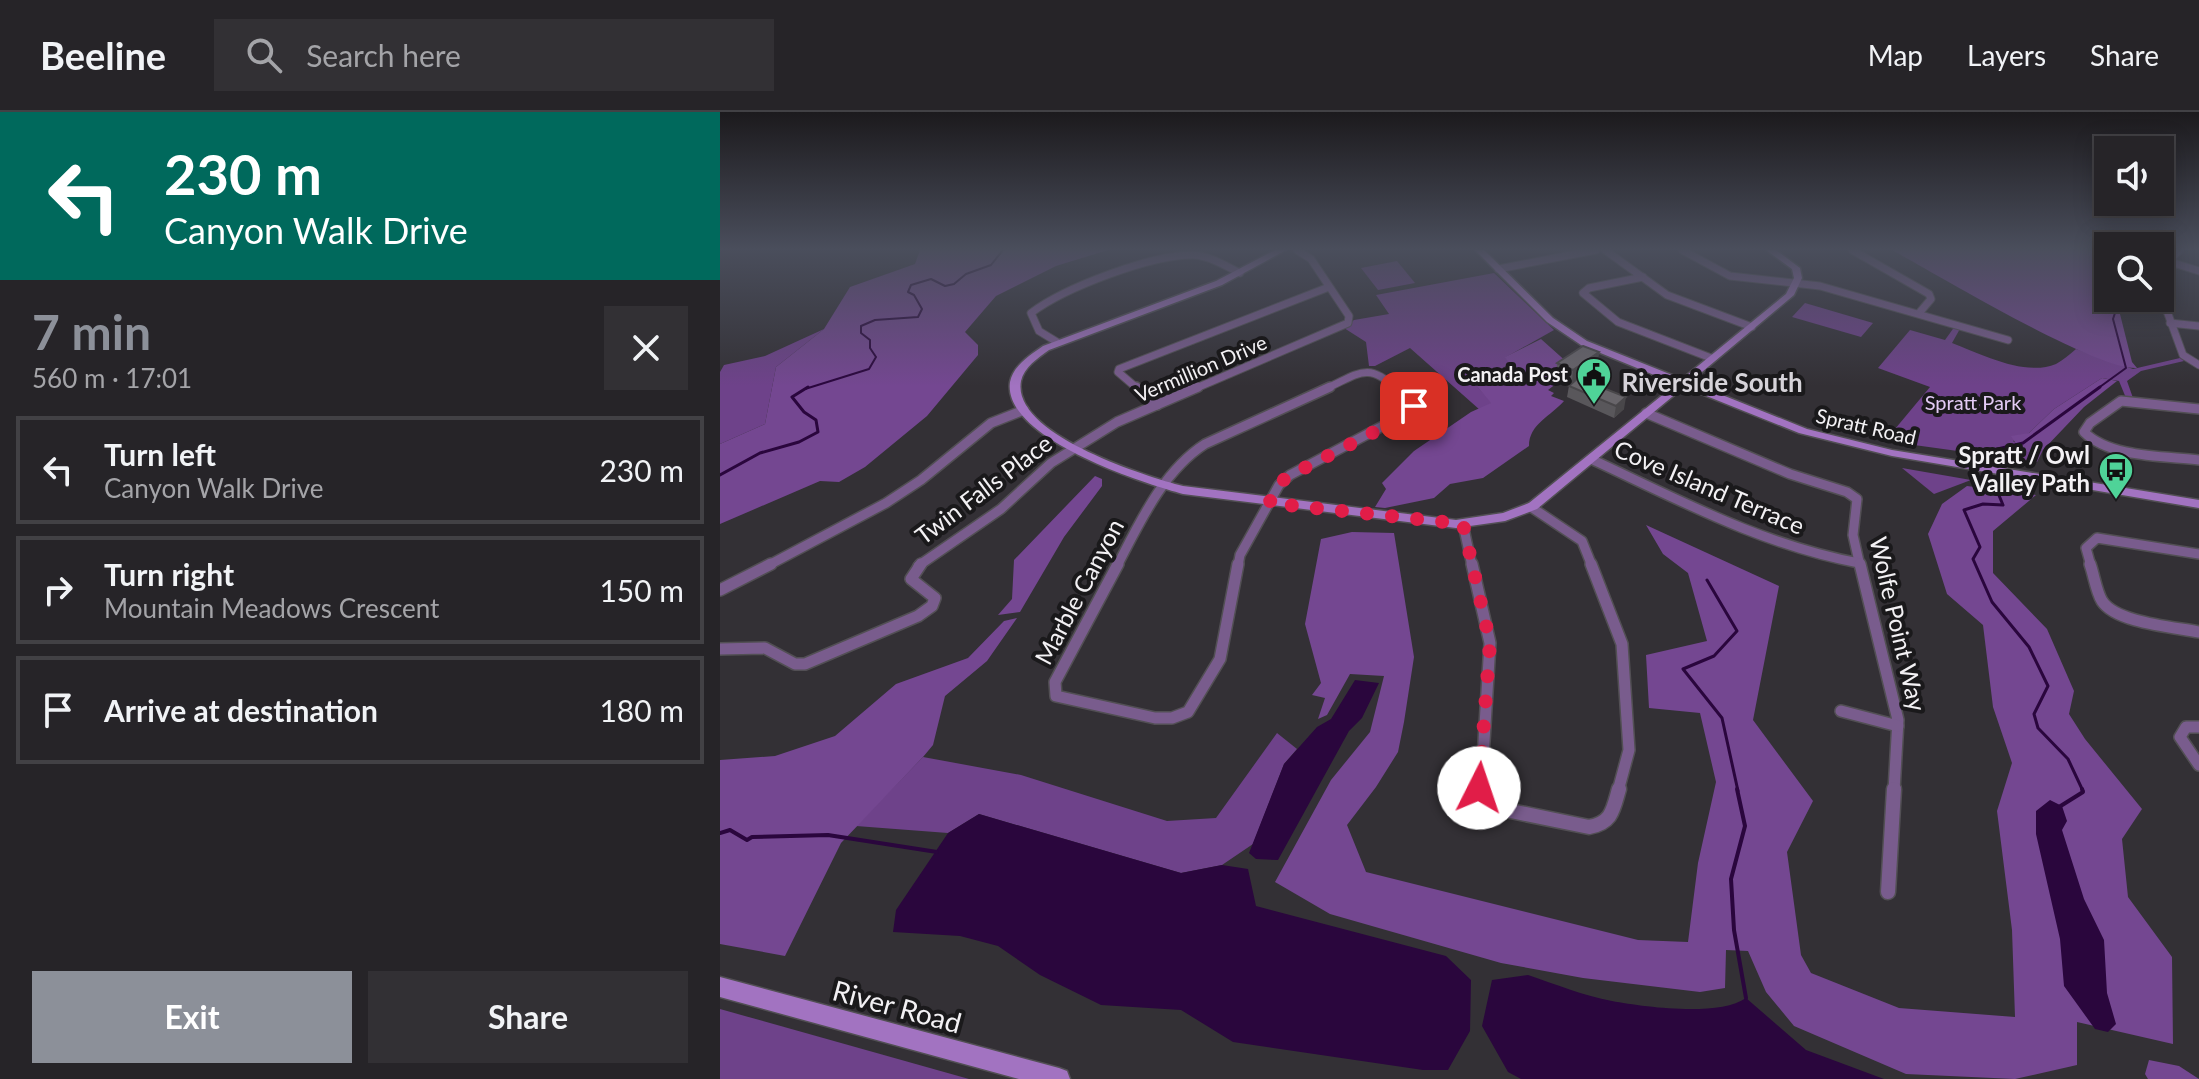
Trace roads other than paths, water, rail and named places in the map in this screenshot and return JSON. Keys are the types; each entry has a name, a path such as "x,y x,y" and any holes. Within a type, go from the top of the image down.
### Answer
{"street":[{"path":"1057,342 1047,339 1033,324 1031,313 1060,295"},
{"path":"1181,295 1057,342 1033,357 1020,372 1015,392 1024,410 1072,449 1163,486 1269,503 1463,524 1505,517 1531,507 1790,295"},
{"path":"1157,405 1118,372 1122,366 1308,295"},
{"name":"Vermillion Drive","path":"1072,449 1117,422 1348,323 1349,316 1335,295"},
{"name":"Spratt Road","path":"1525,295 1577,340 1788,425 1845,444 2199,504"},
{"path":"1586,295 1618,322 1711,358"},
{"path":"1667,295 1752,327"},
{"path":"1851,295 1920,312 2008,340"},
{"path":"1920,312 1931,299 1929,295"},
{"path":"2166,312 2183,355 2199,365"},
{"path":"2170,323 2199,326"},
{"path":"1163,486 1188,455 1205,444 1362,372 1379,372 1413,404 1415,409 1409,414 1285,478 1269,503"},
{"path":"2199,409 2121,401 2090,423 2084,432 2087,438 2106,446 2199,460"},
{"name":"Twin Falls Place","path":"720,590 886,503 921,480 988,425 1024,410"},
{"name":"Wolfe Point Way","path":"1646,413 1790,474 1852,494 1857,503 1853,535 1898,726 1888,892"},
{"name":"Twin Falls Place","path":"720,649 765,648 795,664 805,664 924,613 934,604 935,598 911,579 916,567 1001,509 1047,466 1072,449"},
{"name":"Cove Island Terrace","path":"1591,459 1752,533 1824,557 1859,563"},
{"name":"Marble Canyon","path":"1163,486 1144,512 1060,672 1053,689 1059,697 1155,718 1172,718 1188,712 1220,659 1238,560 1269,503"},
{"path":"1463,524 1490,643 1479,788 1482,795 1496,808 1595,827 1611,818 1629,758 1622,644 1582,541 1531,507"},
{"path":"2199,554 2097,538 2086,548 2101,600 2112,611 2129,618 2199,632"},
{"path":"1841,711 1898,726"},
{"path":"2199,727 2186,727 2180,737 2199,765"},
{"name":"River Road","path":"720,987 1059,1079"}],"waterway":[{"path":"805,389 869,369 876,357 870,348 870,340 861,333 861,326 875,320 918,317 922,309 914,295"},
{"path":"2097,389 2126,368 2113,312"},
{"path":"720,475 760,453 799,442 818,432 816,420 804,412 792,397 808,387"},
{"path":"1989,451 2023,443 2100,387"},
{"path":"1998,493 2003,505 1983,504 1964,510 1980,547 1973,559 1992,602 2029,647 2048,686 2034,714 2038,728 2068,759 2083,791"},
{"path":"1707,580 1737,631 1714,656 1683,669 1722,718 1738,791"},
{"path":"1737,789 1745,826 1731,879 1734,930 1746,998"},
{"path":"2059,807 2083,792 2082,789"},
{"path":"720,833 730,830 747,840 752,837 828,835 937,852"}],"place":[{"name":"Canada Post","path":"1594,406"},
{"name":"Spratt / Owl Valley Path","path":"2116,501"}],"district":[{"name":"Riverside South","path":"1712,383"}],"park label":[{"name":"Spratt Park","path":"1973,403"}]}
